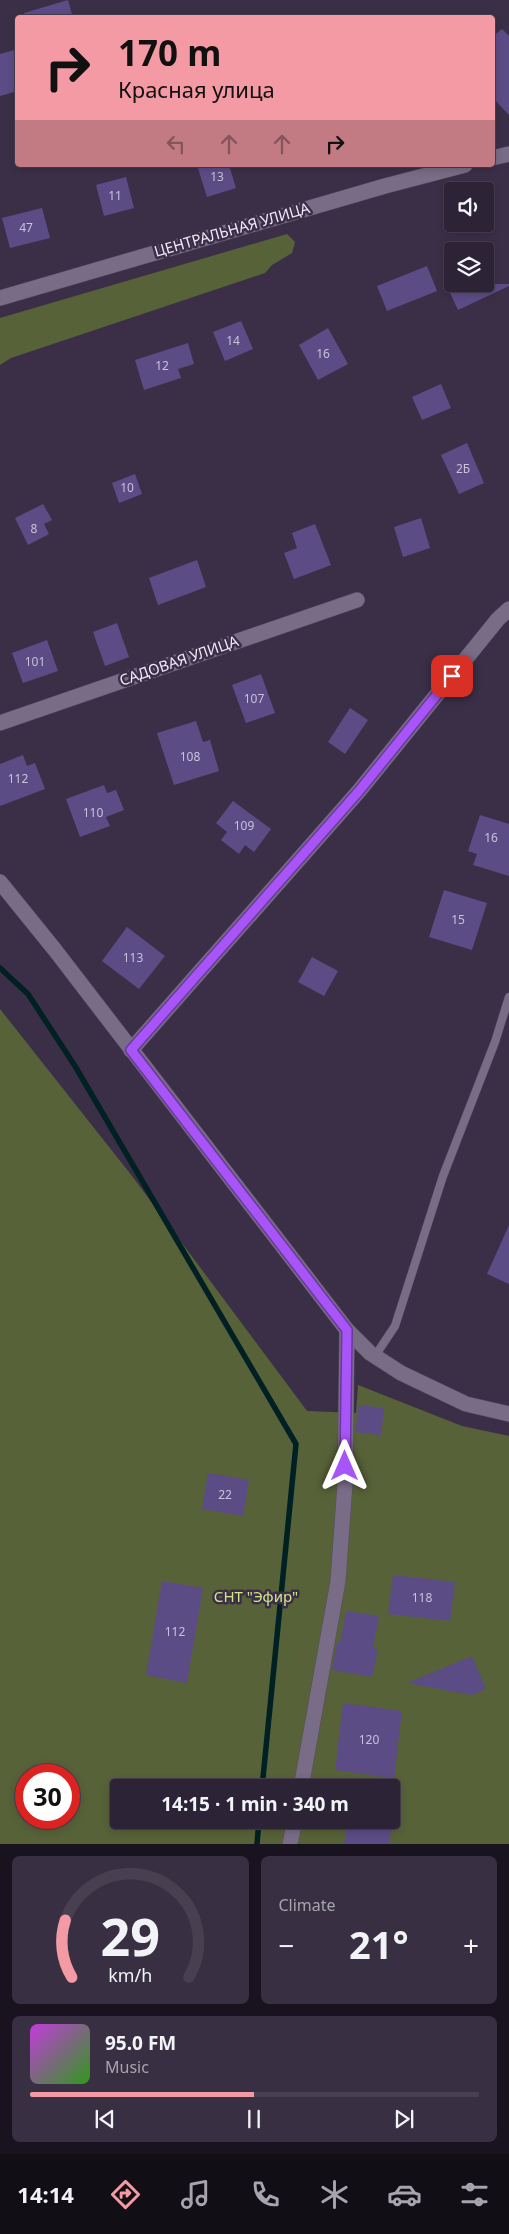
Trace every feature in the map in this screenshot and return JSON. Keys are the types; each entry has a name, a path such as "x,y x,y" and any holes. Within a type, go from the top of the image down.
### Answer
{"street":[{"path":"495,157 509,154"},
{"name":"ЦЕНТРАЛЬНАЯ УЛИЦА","path":"0,298 375,188 457,167"},
{"name":"САДОВАЯ УЛИЦА","path":"0,723 357,600"},
{"path":"131,1050 359,791 498,619 509,609"},
{"path":"0,882 347,1330 375,1356 401,1373 466,1404 509,1414"},
{"path":"303,1779 338,1581 345,1484 347,1330"},
{"path":"290,1844 293,1829"}],"lane":[{"path":"375,1356 395,1326 443,1176 495,1042 509,997"}],"green space":[{"path":"287,234 295,242 292,253 272,265 265,273 11,358 0,365 0,318"},
{"name":"СНТ \"Эфир\"","path":"0,1009 132,1176 307,1411 356,1413 358,1385 462,1426 509,1436 509,1844 0,1844"}],"building":[{"path":"68,0 72,15 24,15 24,13"},
{"path":"502,29 509,36 509,115 495,100 495,35"},
{"path":"15,50 15,92 0,96 0,54"},
{"path":"198,167 230,167 236,188 207,197"},
{"path":"126,177 134,208 104,216 96,185"},
{"path":"42,208 50,238 10,248 2,218"},
{"path":"427,266 437,291 387,311 377,286"},
{"path":"494,284 509,284 509,286 458,310 450,292 494,292"},
{"path":"241,321 253,349 225,361 213,332"},
{"path":"328,328 348,364 318,380 299,345"},
{"path":"188,343 194,364 178,369 181,378 144,390 135,360"},
{"path":"441,384 451,408 422,420 412,397"},
{"path":"467,443 484,483 459,494 441,455"},
{"path":"135,474 142,494 119,503 112,483"},
{"path":"43,504 52,520 44,524 49,534 28,545 15,518"},
{"path":"421,518 430,548 403,557 394,527"},
{"path":"315,524 331,565 294,579 284,553 297,548 292,533"},
{"path":"197,560 206,587 158,605 149,578"},
{"path":"117,623 129,657 105,666 93,632"},
{"path":"47,640 58,671 23,683 12,653"},
{"path":"261,674 275,713 246,723 232,685"},
{"path":"350,708 368,720 345,754 328,742"},
{"path":"196,721 203,742 210,740 219,771 174,785 157,733"},
{"path":"23,755 27,766 35,763 45,789 0,806 0,764"},
{"path":"104,785 107,793 116,790 124,810 106,817 110,826 80,837 66,799"},
{"path":"233,801 271,829 254,852 245,845 239,854 221,840 227,832 216,823"},
{"path":"480,815 509,824 509,876 473,865 477,854 468,851"},
{"path":"444,890 487,903 472,950 429,937"},
{"path":"127,927 165,956 139,989 102,961"},
{"path":"312,957 338,971 324,996 298,982"},
{"path":"509,1225 509,1284 487,1274"},
{"path":"359,1405 384,1408 381,1435 355,1432"},
{"path":"208,1473 249,1480 243,1516 202,1509"},
{"path":"393,1575 455,1582 450,1621 388,1614"},
{"path":"162,1581 203,1588 187,1683 146,1675"},
{"path":"346,1611 379,1616 373,1648 378,1649 372,1677 332,1670 337,1642 340,1642"},
{"path":"472,1656 486,1689 472,1695 407,1683"},
{"path":"343,1703 402,1711 394,1778 335,1770"},
{"path":"346,1829 392,1829 389,1844 344,1844"}],"waterway":[{"path":"0,968 28,994 75,1066 296,1444 263,1779"},
{"path":"257,1844 258,1829"}],"route":[{"path":"345,1466 344,1412 347,1330 131,1050 359,791 452,676"}]}
